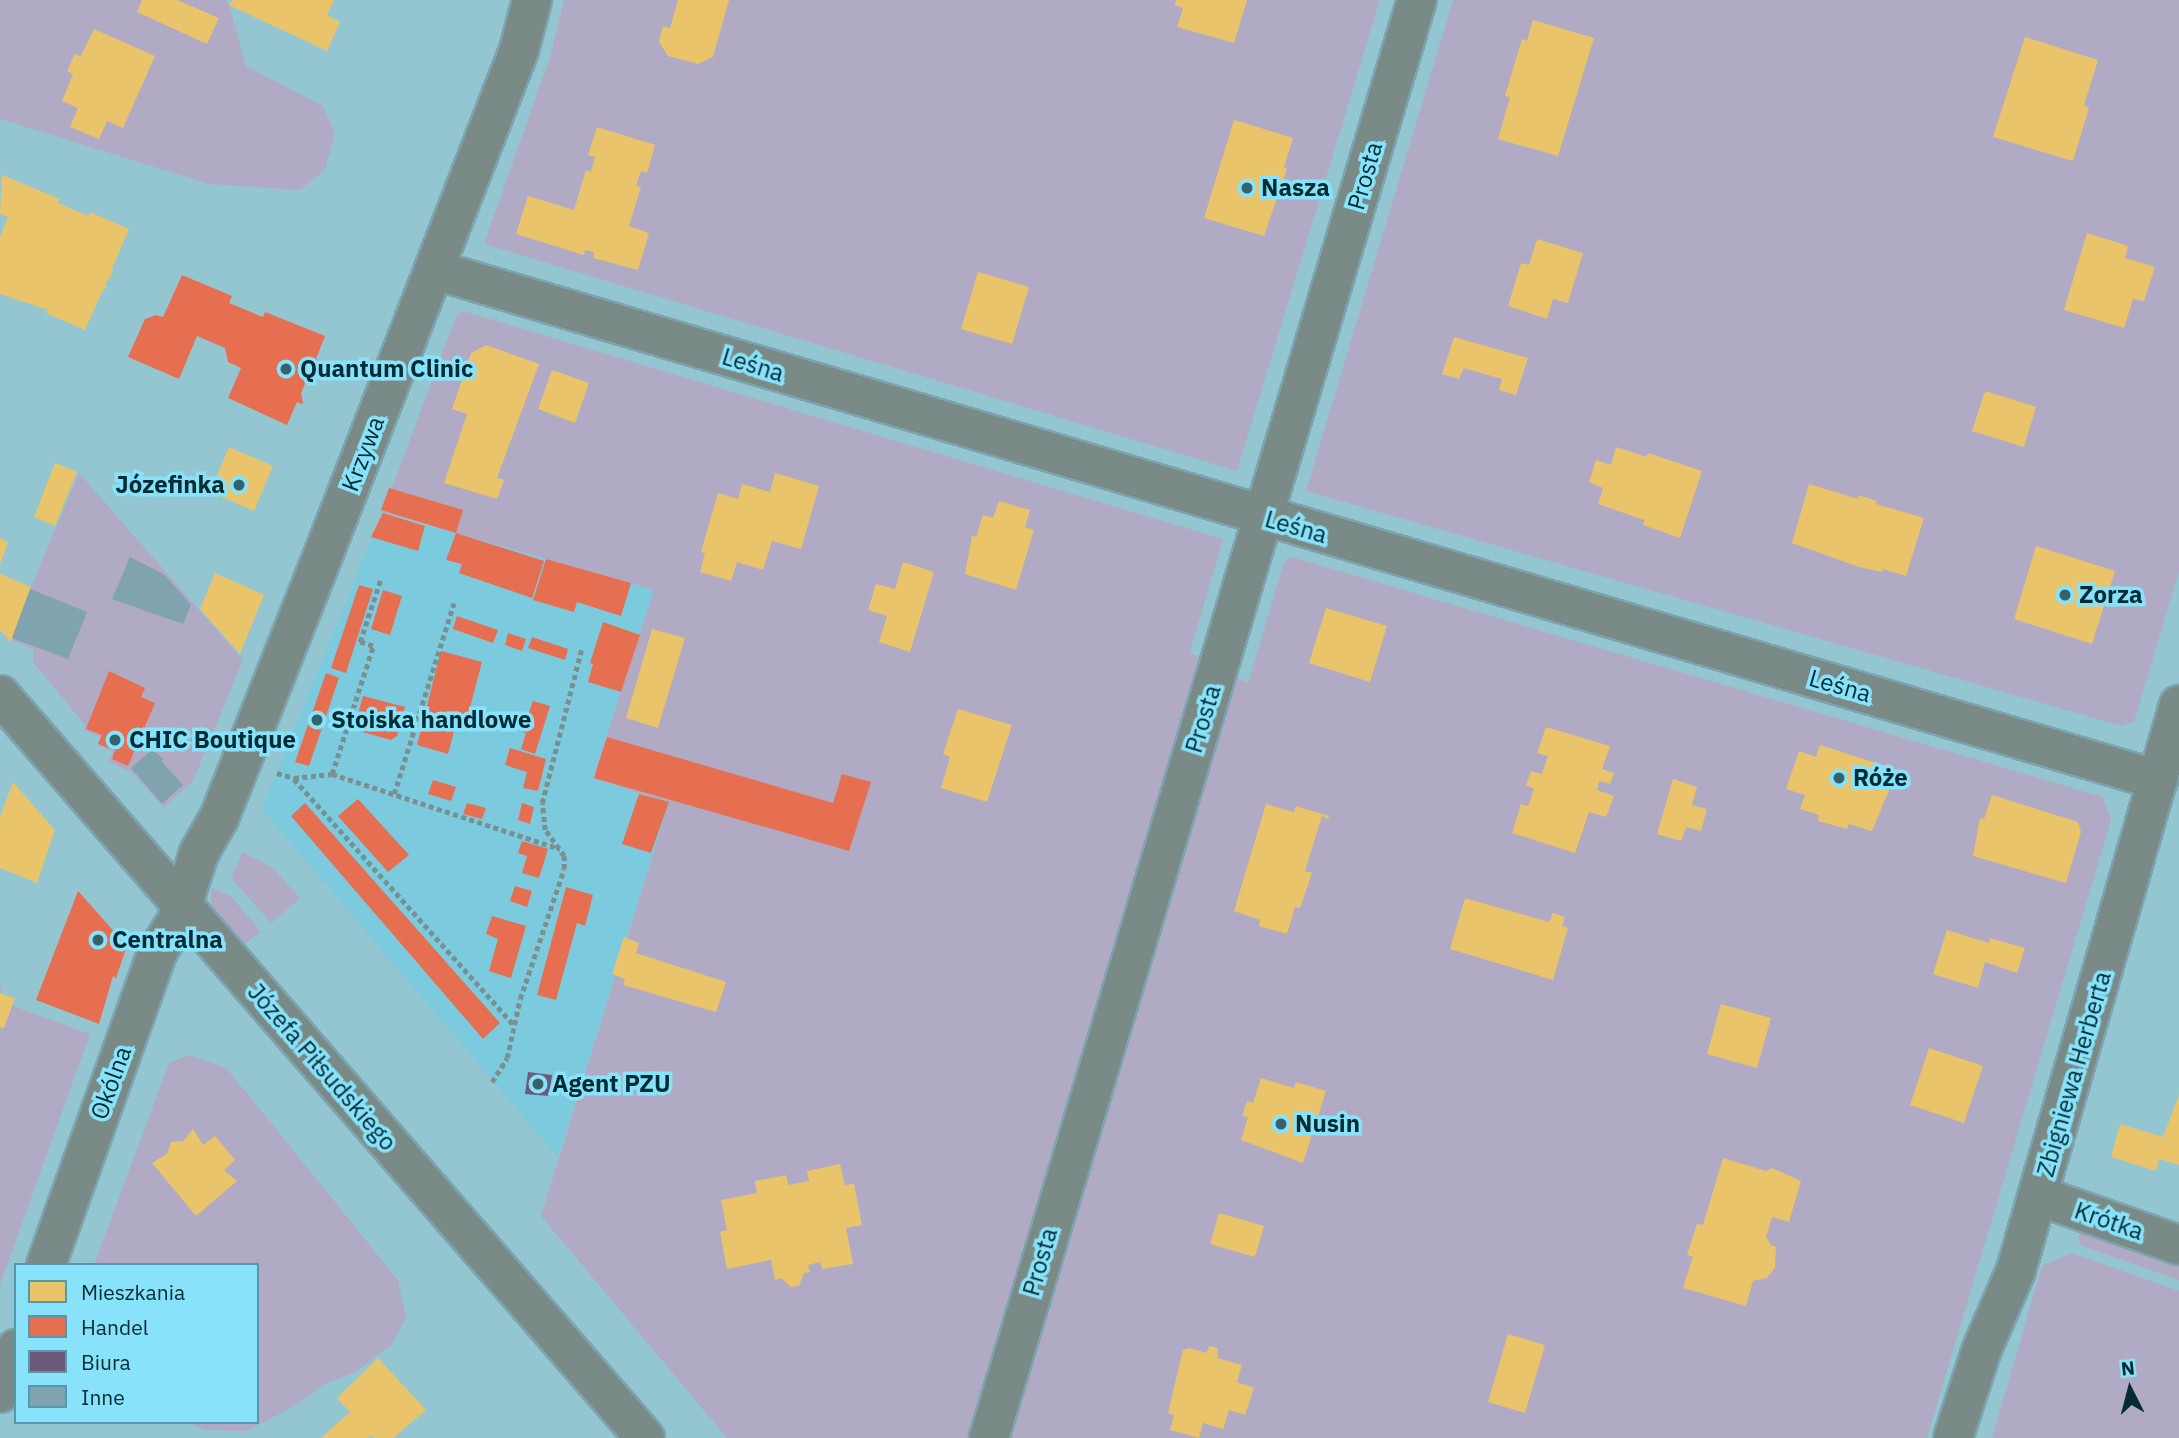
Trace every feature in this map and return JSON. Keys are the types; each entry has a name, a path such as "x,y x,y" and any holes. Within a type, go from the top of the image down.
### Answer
{"street":[{"name":"Krzywa","path":"182,905 200,853 229,792 435,270 519,50 532,0"},
{"name":"Prosta","path":"989,1438 1418,0"},
{"name":"Leśna","path":"435,270 1264,518 2158,780"},
{"name":"Józefa Piłsudskiego","path":"0,695 645,1438"},
{"name":"Zbigniewa Herberta","path":"1953,1438 1982,1349 2010,1287 2039,1196 2179,705"},
{"name":"Okólna","path":"47,1263 158,951 177,921 182,905"},
{"name":"Krótka","path":"2039,1196 2179,1245"},
{"path":"0,1393 14,1354"}],"path":[{"path":"332,774 373,646 360,642 381,578"},
{"path":"394,794 454,603"},
{"path":"492,1082 507,1058 513,1024 566,862 560,849 545,830 542,803 582,647"},
{"path":"268,767 277,774 294,778 332,774 560,849"},
{"path":"294,778 513,1024"}],"shaded area":[{"path":"0,0 225,0 229,4 246,66 323,106 335,133 325,170 300,190 209,184 0,119"},
{"path":"564,0 1380,0 1237,471 484,244 551,54"},
{"path":"1453,0 2179,0 2179,571 2134,722 2122,726 1306,491"},
{"path":"463,311 1223,539 1190,652 1248,683 1284,562 1292,557 2103,797 2111,820 1927,1438 727,1438 541,1216 669,803 593,778 654,590 383,512 457,314"},
{"path":"79,473 243,660 193,781 164,807 131,772 108,762 113,751 97,745 100,737 84,730 86,726 33,662 33,649 9,639"},
{"path":"382,513 654,590 592,779 669,802 558,1157 262,809"},
{"path":"243,852 273,868 300,898 271,923 231,878"},
{"path":"212,888 231,896 261,932 243,945 215,914 211,900"},
{"path":"0,984 5,1003 90,1034 0,1285"},
{"path":"189,1055 226,1068 398,1280 406,1319 391,1345 356,1372 326,1383 293,1407 247,1431 204,1430 191,1424 259,1424 259,1263 95,1263 169,1063"},
{"path":"2081,1229 2179,1262 2179,1280 2082,1246 2078,1240"},
{"path":"2072,1253 2179,1291 2179,1438 1992,1438 2042,1266"}],"building: Mieszkania":[{"path":"142,0 177,0 219,18 207,44 137,12"},
{"path":"232,0 334,0 327,15 340,22 327,51 229,5"},
{"path":"678,0 729,0 713,57 698,64 668,56 659,42 663,26 670,28"},
{"path":"1176,0 1247,0 1234,43 1177,27 1183,8 1175,5"},
{"path":"1533,20 1594,38 1558,156 1498,139 1510,97 1505,96 1522,39 1527,41"},
{"path":"94,29 155,56 123,128 107,121 99,139 70,127 78,108 62,101 73,74 67,71 75,54 81,56"},
{"path":"2025,37 2098,60 2084,105 2089,108 2073,161 1993,137"},
{"name":"Nasza","path":"1234,120 1293,138 1284,167 1287,169 1264,236 1204,218"},
{"path":"597,127 655,145 647,173 641,171 636,185 641,187 629,226 649,233 638,270 593,258 594,252 585,250 584,255 516,234 528,196 574,210 586,170 591,172 595,157 588,155"},
{"path":"2,175 60,199 58,203 88,216 90,212 129,229 113,272 105,285 107,288 103,290 85,330 46,313 48,310 0,294 0,237 8,217 0,214"},
{"path":"2087,233 2128,246 2125,258 2155,267 2144,301 2133,299 2124,328 2064,310"},
{"path":"1537,239 1583,253 1568,303 1553,299 1547,319 1508,306 1521,263 1529,265"},
{"path":"978,272 1029,287 1012,344 961,329"},
{"path":"1454,337 1528,358 1516,395 1499,390 1502,379 1464,368 1459,379 1442,374"},
{"path":"486,345 539,364 497,478 504,480 497,499 444,483 467,414 452,409 471,353"},
{"path":"552,370 589,383 575,423 538,409"},
{"path":"1985,391 2036,407 2024,447 1972,431"},
{"name":"Józefinka","path":"229,447 273,466 254,511 210,492"},
{"path":"1616,447 1647,457 1648,453 1702,471 1680,538 1643,525 1644,520 1598,504 1603,488 1589,482 1596,460 1611,465"},
{"path":"55,463 77,472 55,526 34,517"},
{"path":"775,473 819,486 801,549 772,541 763,570 737,562 731,581 700,572 705,553 701,552 718,493 738,499 742,484 770,492"},
{"path":"1809,484 1858,499 1858,495 1877,501 1876,504 1924,518 1906,576 1883,569 1882,572 1859,567 1792,543"},
{"path":"999,501 1030,510 1025,527 1034,530 1016,590 965,574 972,536 976,537 983,515 993,518"},
{"path":"0,538 8,542 0,564"},
{"name":"Zorza","path":"2036,546 2115,571 2092,644 2014,619"},
{"path":"903,562 934,572 910,652 879,642 887,616 868,610 876,584 895,589"},
{"path":"215,573 264,595 240,654 200,609"},
{"path":"0,574 31,587 11,642 0,630"},
{"path":"1326,608 1387,626 1370,682 1309,663"},
{"path":"652,629 685,638 658,728 626,718"},
{"path":"958,709 1012,725 987,802 941,788 950,757 943,754"},
{"path":"1546,727 1610,746 1602,769 1614,773 1610,784 1599,781 1597,790 1614,796 1606,817 1589,812 1575,853 1512,833 1521,804 1528,806 1534,789 1526,785 1531,771 1542,774 1548,756 1537,753"},
{"name":"Róże","path":"1820,745 1892,768 1886,789 1889,790 1872,831 1849,824 1847,829 1818,821 1819,815 1800,809 1805,795 1786,789 1799,751 1816,757"},
{"path":"1673,779 1697,787 1692,805 1707,809 1701,831 1686,827 1681,841 1657,834"},
{"path":"13,782 55,830 37,883 0,868 0,817"},
{"path":"1992,795 2078,822 2081,832 2066,883 1973,856 1980,818 1984,819"},
{"path":"1266,804 1294,812 1296,806 1329,816 1328,819 1322,816 1305,871 1312,873 1300,908 1295,907 1287,934 1259,926 1260,920 1234,911"},
{"path":"1465,898 1549,922 1553,913 1565,917 1562,926 1568,928 1553,980 1450,949"},
{"path":"1947,930 1989,943 1990,938 2025,948 2017,973 1985,962 1978,988 1933,974"},
{"path":"624,937 639,943 636,953 726,982 716,1012 623,985 625,979 612,974"},
{"path":"0,993 15,998 4,1028 0,1027"},
{"path":"1721,1004 1771,1018 1757,1068 1707,1054"},
{"path":"1929,1048 1983,1066 1964,1123 1910,1105"},
{"name":"Nusin","path":"1261,1078 1294,1088 1296,1082 1326,1091 1303,1163 1241,1140 1248,1117 1242,1116 1247,1101 1253,1103"},
{"path":"2179,1095 2179,1165 2159,1159 2156,1171 2111,1157 2120,1124 2163,1137"},
{"path":"193,1129 203,1145 215,1136 235,1160 224,1170 237,1181 196,1216 152,1163 167,1154 171,1142 183,1141"},
{"path":"1723,1158 1766,1171 1772,1168 1801,1181 1789,1222 1772,1217 1766,1237 1771,1245 1776,1247 1775,1268 1767,1278 1753,1281 1746,1306 1683,1288 1693,1257 1687,1255 1697,1224 1703,1225"},
{"path":"840,1164 845,1185 854,1184 862,1225 846,1228 853,1264 822,1269 820,1262 808,1265 810,1272 804,1273 799,1286 791,1287 781,1278 775,1280 771,1260 727,1269 720,1232 727,1230 721,1200 757,1193 755,1181 786,1175 788,1185 809,1181 807,1171"},
{"path":"1219,1213 1264,1226 1255,1257 1210,1244"},
{"path":"1508,1334 1545,1345 1525,1413 1488,1402"},
{"path":"1209,1346 1218,1348 1217,1358 1242,1365 1237,1382 1254,1388 1245,1415 1229,1410 1223,1429 1203,1423 1199,1438 1170,1430 1174,1415 1168,1413 1183,1350 1189,1348 1207,1353"},
{"path":"378,1358 426,1410 393,1438 374,1438 371,1435 367,1438 321,1438 350,1412 337,1398"}],"building: Handel":[{"path":"182,275 232,296 229,303 263,317 265,312 325,336 316,359 321,361 320,364 312,367 301,393 303,402 297,402 287,425 228,398 241,368 228,362 225,348 197,336 179,379 128,357 145,319 156,315 163,317"},
{"path":"389,488 463,510 456,533 381,510"},
{"path":"383,513 425,526 418,551 371,537"},
{"path":"456,533 544,561 532,598 459,573 462,564 446,560"},
{"path":"546,559 631,583 621,616 577,602 574,612 533,600"},
{"path":"359,585 373,589 346,673 331,668"},
{"path":"383,590 402,596 390,635 371,629"},
{"path":"457,616 498,630 493,643 453,629"},
{"path":"603,622 640,635 621,692 588,682 593,664 590,663"},
{"path":"508,633 526,639 522,651 505,645"},
{"path":"532,637 568,649 565,660 528,648"},
{"path":"441,651 482,662 466,723 457,720 448,754 417,745"},
{"path":"109,671 145,688 141,697 155,703 128,766 112,759 115,750 98,744 102,735 86,729"},
{"name":"Stoiska handlowe","path":"326,673 339,678 309,766 295,762"},
{"path":"363,696 405,707 397,736 391,740 359,731 355,725"},
{"path":"533,701 550,706 535,754 521,749 526,733 522,732"},
{"path":"607,737 833,803 842,774 871,782 849,851 594,778"},
{"path":"510,748 546,759 538,791 523,788 527,772 505,765"},
{"path":"433,780 456,787 451,801 428,794"},
{"path":"639,794 669,802 651,853 622,844"},
{"path":"358,799 409,855 388,872 338,816"},
{"path":"305,803 500,1023 483,1039 291,816"},
{"path":"467,803 486,808 482,819 463,814"},
{"path":"522,803 534,807 530,824 518,820"},
{"path":"522,841 548,849 539,878 522,873 527,856 518,853"},
{"path":"515,886 532,891 527,907 510,901"},
{"path":"566,887 593,895 585,926 577,923 556,1000 537,995"},
{"path":"78,891 127,946 116,978 113,976 99,1024 36,1000"},
{"path":"492,916 526,926 511,978 489,971 498,939 486,934"}],"building: Biura":[{"name":"Agent PZU","path":"528,1072 552,1075 549,1096 525,1094"}],"building: Inne":[{"path":"130,557 165,575 191,605 183,624 112,599"},
{"path":"30,589 87,612 68,659 12,638"},
{"path":"152,750 164,759 161,761 183,785 162,804 131,768"}],"place":[{"name":"Nasza","path":"1247,188"},
{"name":"Quantum Clinic","path":"286,369"},
{"name":"Józefinka","path":"239,485"},
{"name":"Zorza","path":"2065,595"},
{"name":"Stoiska handlowe","path":"317,720"},
{"name":"CHIC Boutique","path":"115,740"},
{"name":"Róże","path":"1839,778"},
{"name":"Centralna","path":"98,940"},
{"name":"Agent PZU","path":"538,1084"},
{"name":"Nusin","path":"1281,1124"}]}
